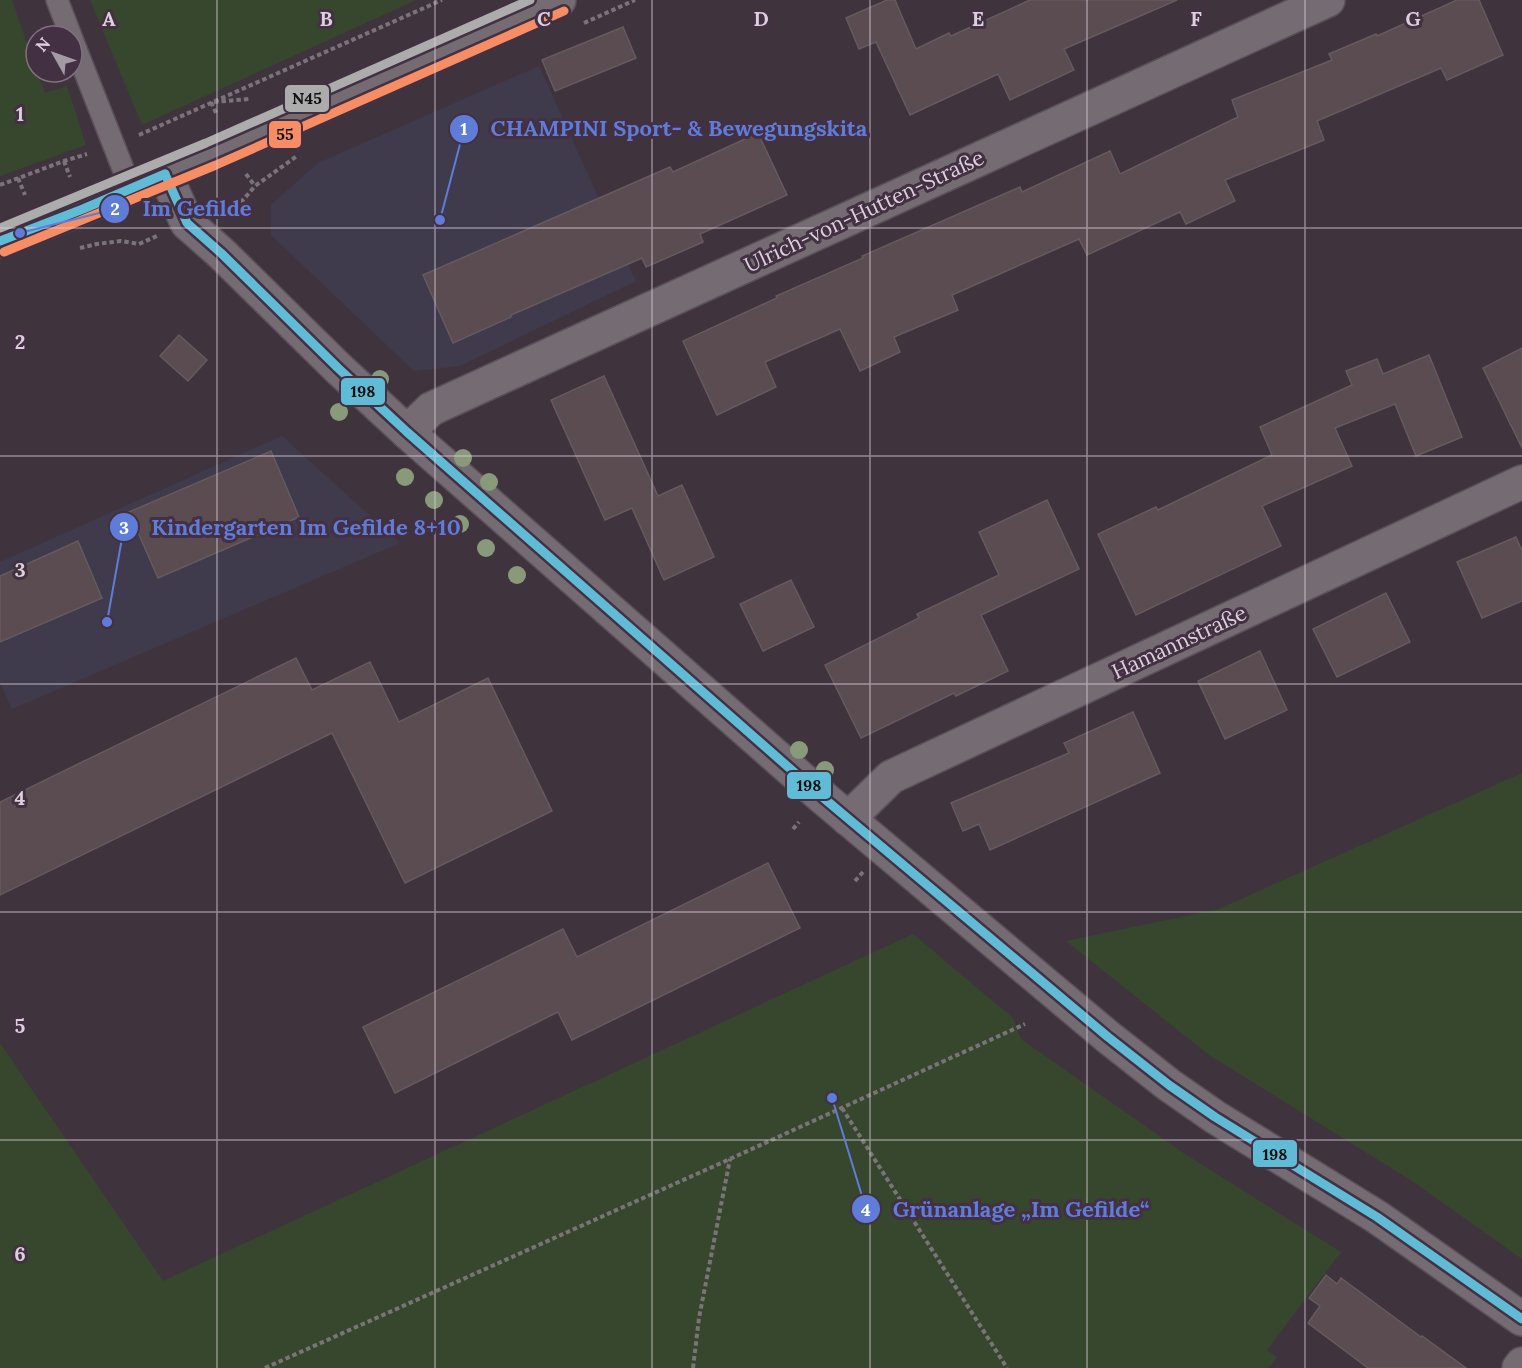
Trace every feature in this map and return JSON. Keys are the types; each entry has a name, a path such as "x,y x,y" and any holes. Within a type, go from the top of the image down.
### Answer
{"street":[{"path":"0,241 255,136 559,0"},
{"name":"Ulrich-von-Hutten-Straße","path":"407,432 431,409 1328,0"},
{"path":"165,174 187,223 221,253 338,368 407,432 848,819 1065,1002 1168,1085 1215,1117 1377,1217 1522,1319"},
{"name":"Hamannstraße","path":"848,819 891,777 1522,482"},
{"path":"1519,1368 1522,1364"}],"lane":[{"path":"57,0 66,24"},
{"path":"84,70 131,189"}],"path":[{"path":"220,122 211,102 442,0"},
{"path":"64,161 70,177"},
{"path":"18,178 26,195"},
{"path":"70,250 121,241 139,244 166,232"},
{"path":"265,1368 730,1160 1025,1024"},
{"path":"842,1108 1007,1368"},
{"path":"693,1368 699,1318 730,1160"}],"shaded area":[{"path":"539,66 636,281 460,366 414,371 271,235 271,205 318,163"},
{"path":"282,436 400,543 12,709 0,683 0,562"}],"green space":[{"path":"0,0 12,0 24,34 24,84 42,84 45,93 67,86 86,145 0,176"},
{"path":"90,0 416,0 142,125"},
{"path":"1522,773 1522,1259 1412,1181 1209,1055 1066,941 1219,909"},
{"path":"913,934 1013,1018 1021,1039 1185,1154 1341,1252 1267,1350 1277,1357 1269,1368 0,1368 0,1043 163,1281"}],"building":[{"path":"887,0 895,0 916,49 949,33 951,36 1030,0 1177,0 1064,49 1074,70 1010,100 998,74 910,115 876,42 859,49 846,18"},
{"path":"1457,0 1479,0 1503,55 1447,80 1441,68 1317,121 1324,140 1225,180 1235,201 1186,224 1180,212 1087,255 1079,239 952,295 958,310 894,337 900,352 860,371 840,329 765,362 776,387 717,415 683,341 777,298 776,296 863,258 862,256 1020,187 1022,192 1110,151 1120,174 1238,117 1232,100 1332,60 1329,54 1376,34 1377,36"},
{"path":"623,27 636,58 555,91 542,60"},
{"path":"758,133 787,195 700,234 703,242 646,267 642,258 453,343 423,275 670,167 673,172"},
{"path":"179,335 207,360 188,381 160,356"},
{"path":"1522,348 1522,448 1483,368"},
{"path":"1429,355 1462,437 1416,456 1395,404 1335,428 1352,466 1262,506 1281,546 1136,615 1098,534 1156,507 1158,510 1272,455 1260,427 1352,385 1346,371 1377,359 1383,374"},
{"path":"604,376 658,496 682,485 714,557 664,580 632,508 605,520 551,400"},
{"path":"271,451 299,517 158,578 129,512"},
{"path":"1047,500 1079,569 981,615 1008,671 956,696 954,693 861,738 825,665 919,618 917,614 999,575 979,532"},
{"path":"1516,537 1522,551 1522,601 1482,618 1457,562"},
{"path":"78,541 102,598 0,642 0,576"},
{"path":"791,580 814,627 763,651 740,604"},
{"path":"1386,593 1410,642 1337,677 1313,629"},
{"path":"1260,651 1287,710 1225,739 1198,681"},
{"path":"296,658 312,690 370,662 399,722 488,678 552,811 405,883 332,733 0,895 0,802"},
{"path":"1133,712 1160,773 990,850 979,824 963,831 951,803 1069,753 1064,743"},
{"path":"768,863 800,928 572,1040 558,1012 395,1093 363,1027 563,929 577,957"},
{"path":"1326,1275 1337,1284 1341,1278 1466,1368 1368,1368 1308,1323 1320,1306 1309,1298"}],"transit line":[{"name":"N45","path":"0,228 206,143 530,0"},
{"name":"55","path":"4,252 216,165 564,11"},
{"name":"198","path":"165,174 187,223 221,253 338,368 407,432 820,795 1108,1037 1169,1085 1215,1117 1377,1217 1522,1319"},
{"name":"198","path":"0,241 165,174"}],"place":[{"name":"CHAMPINI Sport- & Bewegungskita","path":"440,220"},
{"name":"Im Gefilde","path":"20,233"},
{"name":"Kindergarten Im Gefilde 8+10","path":"107,622"},
{"name":"Grünanlage „Im Gefilde“","path":"832,1098"}]}
